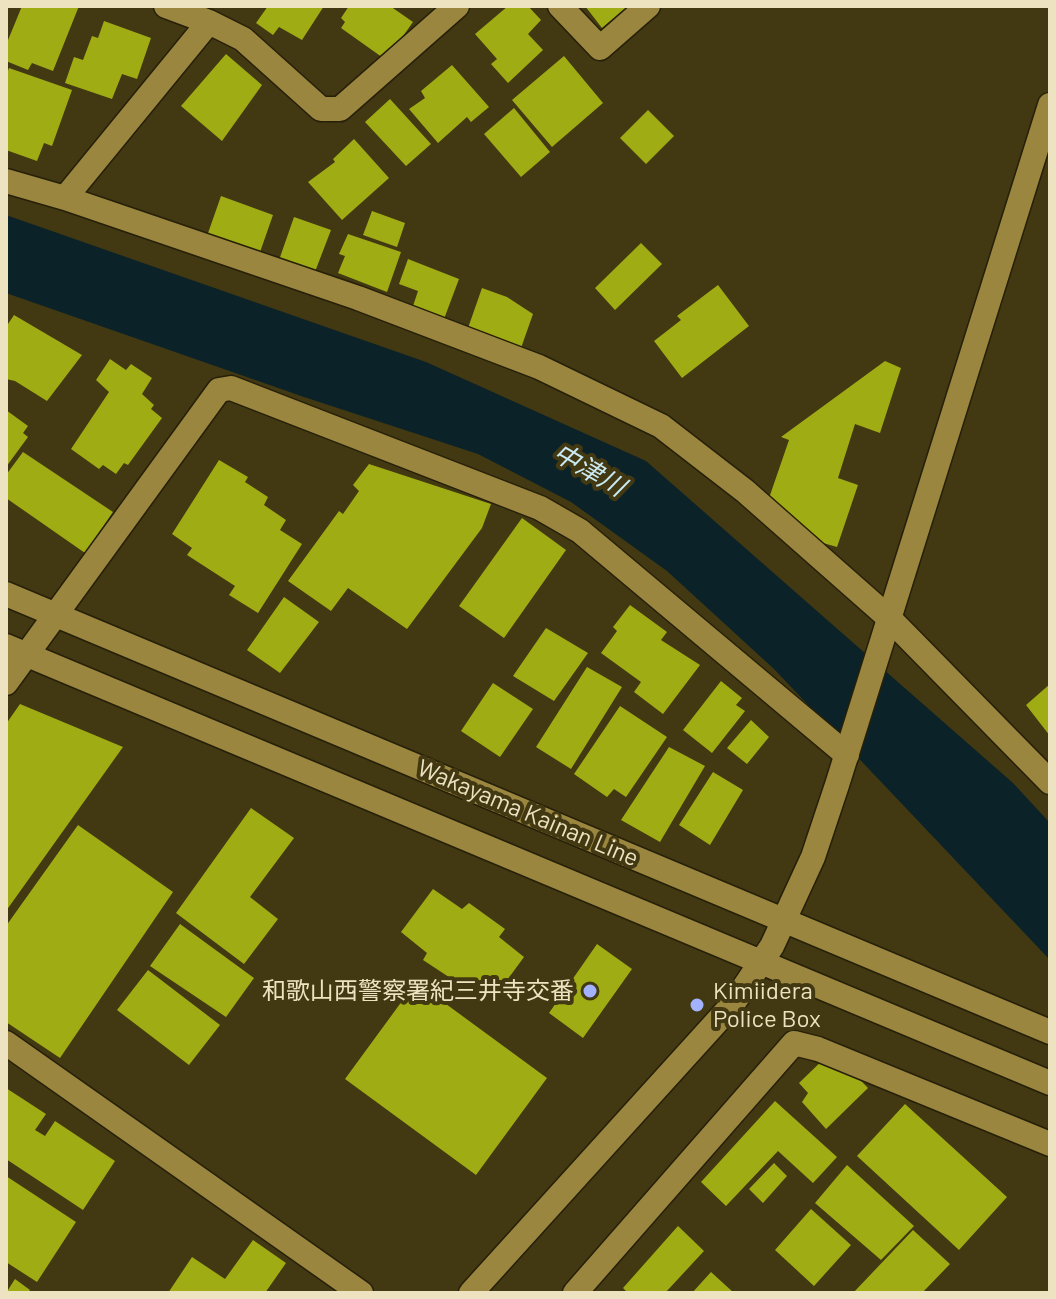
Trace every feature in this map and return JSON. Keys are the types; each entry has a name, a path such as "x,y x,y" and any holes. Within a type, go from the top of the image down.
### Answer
{"street":[{"path":"166,6 243,39 321,109 340,109 457,6"},
{"path":"560,6 600,48 648,6"},
{"path":"65,198 209,22"},
{"path":"471,1293 732,1005 772,946 813,857 847,755 1050,105"},
{"path":"6,181 65,198 358,298 539,367 661,426 745,491 889,618 1050,782"},
{"path":"6,683 17,650 56,615 219,390 231,388 540,508 580,531 847,755"},
{"name":"Wakayama Kainan Line","path":"6,594 1050,1032"},
{"name":"Wakayama Kainan Line","path":"17,650 1050,1083"},
{"path":"6,1043 361,1293"},
{"path":"575,1293 794,1043 818,1049 1050,1144"}],"water":[{"name":"中津川","path":"6,215 426,362 646,461 1013,783 1050,823 1050,960 774,669 667,571 571,502 478,454 6,293"}],"building":[{"path":"22,6 79,6 53,71 32,63 28,70 6,61 6,45"},
{"path":"268,6 324,6 302,40 279,27 273,35 256,23"},
{"path":"349,6 390,6 413,22 386,60 341,28 345,22 341,18"},
{"path":"508,6 528,6 541,20 528,34 543,50 508,83 491,64 497,59 475,34"},
{"path":"585,6 628,6 602,28"},
{"path":"104,21 151,38 137,79 122,74 112,99 65,83 74,57 83,60 92,36 98,38"},
{"path":"226,54 262,85 222,141 181,106"},
{"path":"564,56 603,103 552,147 512,100"},
{"path":"452,65 489,107 471,122 467,117 438,143 409,109 425,98 421,91"},
{"path":"9,68 72,90 52,146 44,143 37,161 6,150 6,76"},
{"path":"390,99 431,144 406,166 365,122"},
{"path":"514,108 550,152 521,177 484,134"},
{"path":"648,110 674,136 646,164 620,138"},
{"path":"354,139 389,178 342,220 308,182 335,162 333,159"},
{"path":"221,196 273,215 259,255 207,236"},
{"path":"372,211 405,223 397,247 363,235"},
{"path":"294,217 331,230 313,277 278,263"},
{"path":"348,234 401,252 387,292 338,273 345,256 339,254"},
{"path":"641,243 662,264 615,310 595,288"},
{"path":"408,259 459,279 444,319 413,306 418,291 399,284"},
{"path":"718,285 749,326 682,378 654,341 681,320 677,316"},
{"path":"482,288 507,297 533,314 521,348 468,328"},
{"path":"14,315 82,355 47,401 15,381 6,379 6,327"},
{"path":"110,359 126,370 131,364 152,378 142,394 154,405 151,409 162,418 128,465 124,463 116,474 103,465 99,469 71,449 109,392 96,380"},
{"path":"885,361 901,368 880,433 855,424 838,478 858,485 837,547 816,541 768,501 789,440 781,437"},
{"path":"6,410 28,426 23,433 28,437 6,467"},
{"path":"23,452 113,512 85,553 6,498 6,475"},
{"path":"219,460 248,477 245,482 268,497 264,505 286,520 280,530 302,544 258,613 229,595 235,586 187,555 192,548 172,534"},
{"path":"369,464 491,504 482,528 407,629 348,588 331,611 288,581 339,511 343,514 359,491 353,485"},
{"path":"522,518 566,550 504,638 459,606"},
{"path":"284,597 319,622 280,673 247,650"},
{"path":"630,605 667,632 661,640 700,665 663,714 634,692 641,682 601,653 617,631 613,627"},
{"path":"546,628 588,653 554,701 513,676"},
{"path":"587,667 622,687 571,769 536,747"},
{"path":"721,681 742,698 736,705 745,711 712,753 683,730"},
{"path":"493,683 533,709 500,757 461,731"},
{"path":"1050,684 1050,736 1026,705"},
{"path":"20,704 123,747 6,911 6,724"},
{"path":"620,706 667,737 626,797 614,789 607,797 574,774"},
{"path":"751,720 769,737 747,764 727,748"},
{"path":"669,747 705,766 660,842 621,820"},
{"path":"713,772 743,790 710,845 679,825"},
{"path":"251,808 294,838 250,897 278,919 244,964 176,913"},
{"path":"78,825 173,892 60,1058 6,1022 6,926"},
{"path":"433,889 462,909 469,903 505,929 499,937 524,957 494,998 465,979 461,985 423,960 427,953 401,932"},
{"path":"180,924 254,978 226,1017 150,966"},
{"name":"和歌山西警察署紀三井寺交番","path":"597,944 632,969 583,1038 549,1013"},
{"path":"148,970 220,1025 189,1065 117,1010"},
{"path":"416,982 547,1078 476,1175 345,1079"},
{"path":"832,1051 868,1088 826,1129 802,1102 808,1093 799,1083"},
{"path":"6,1088 46,1114 35,1130 45,1136 55,1121 115,1161 83,1210 6,1159"},
{"path":"775,1101 837,1157 813,1183 778,1151 726,1206 701,1182"},
{"path":"905,1104 1007,1197 959,1250 857,1156"},
{"path":"774,1163 787,1176 763,1203 749,1189"},
{"path":"847,1165 914,1226 881,1260 815,1203"},
{"path":"6,1176 76,1222 37,1282 6,1262"},
{"path":"811,1209 851,1245 814,1286 775,1250"},
{"path":"678,1226 704,1251 665,1293 628,1293 623,1288"},
{"path":"913,1230 950,1264 922,1293 853,1293"},
{"path":"253,1240 286,1263 265,1293 168,1293 192,1257 225,1279"},
{"path":"711,1272 734,1293 692,1293"},
{"path":"15,1279 30,1290 28,1293 6,1293"}],"place":[{"name":"和歌山西警察署紀三井寺交番","path":"590,991"},
{"name":"Kimiidera Police Box","path":"697,1005"}]}
